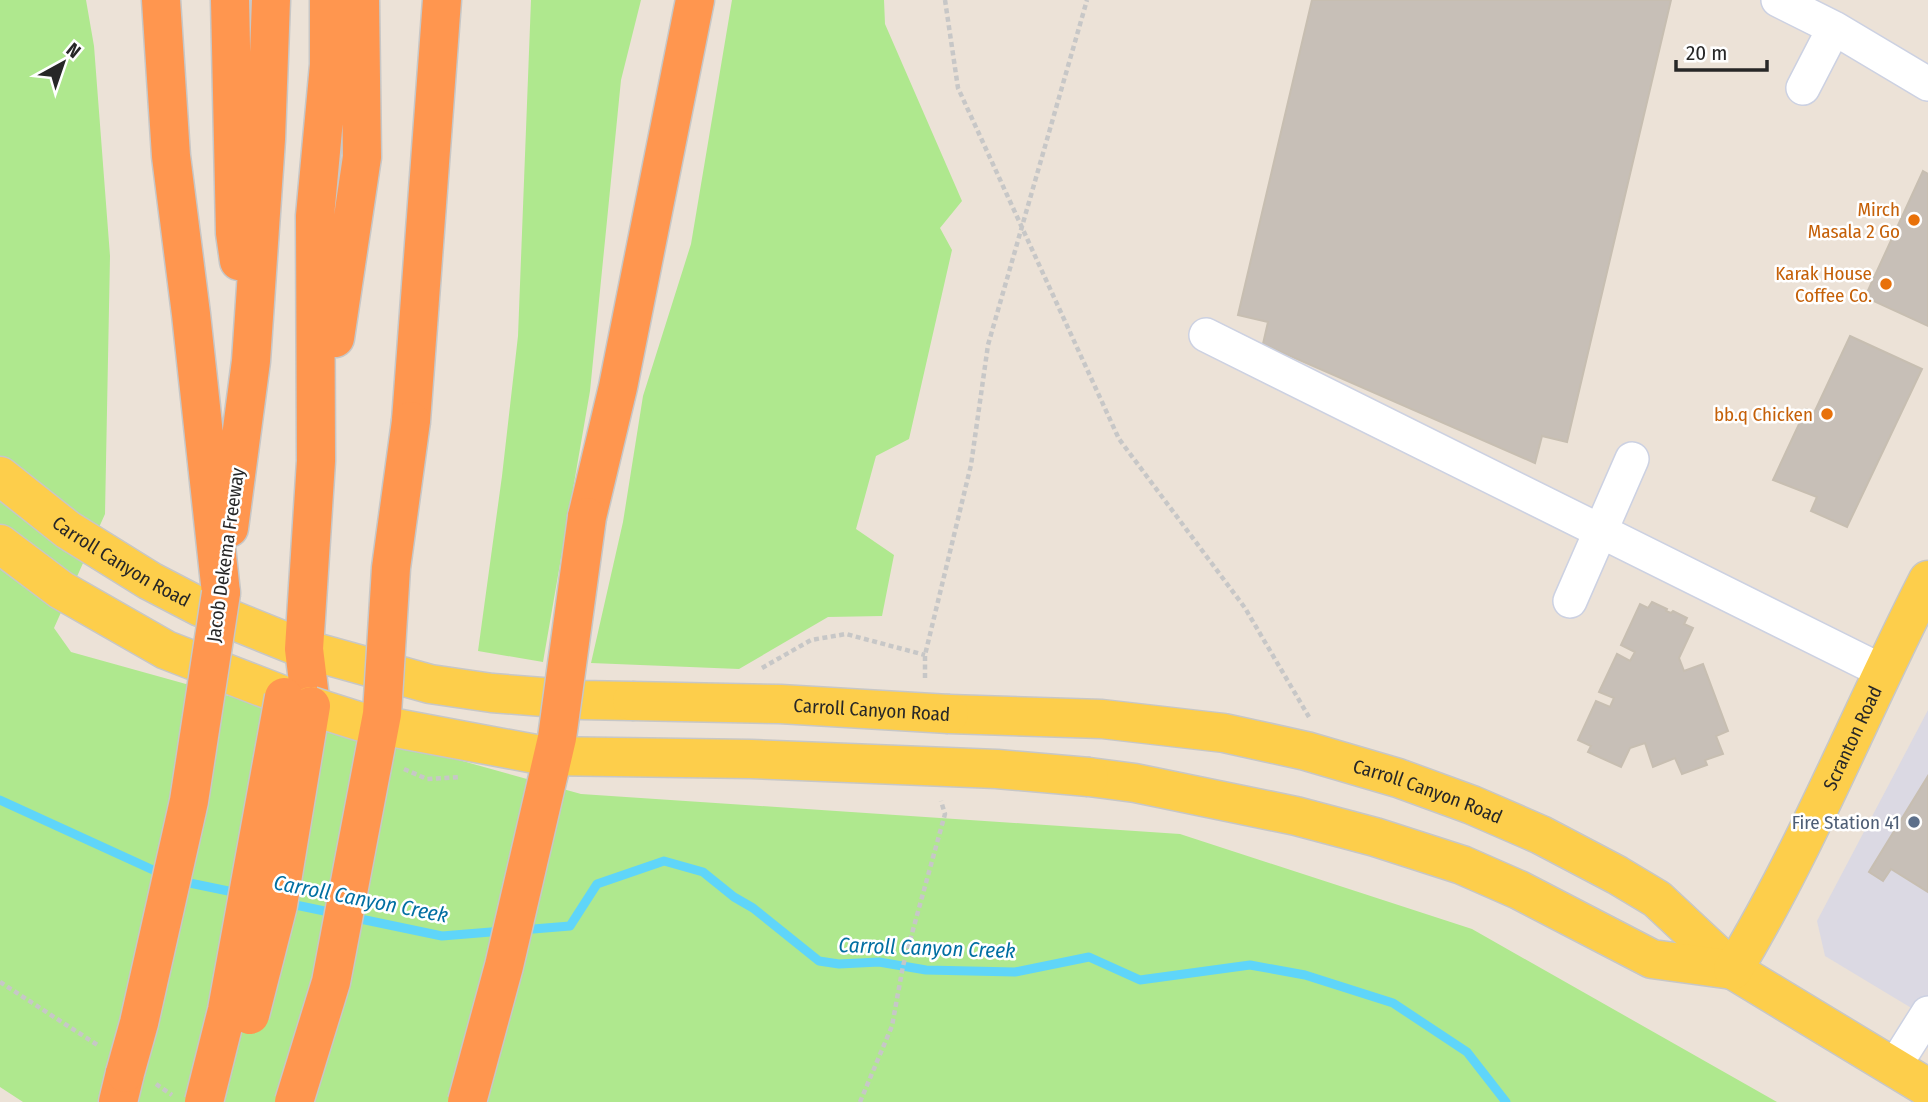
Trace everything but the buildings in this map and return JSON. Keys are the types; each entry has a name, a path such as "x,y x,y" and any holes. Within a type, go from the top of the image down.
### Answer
{"highway":[{"path":"161,0 171,156 191,314 220,593"},
{"path":"230,0 235,233 251,360"},
{"name":"Jacob Dekema Freeway","path":"118,1102 189,801 220,593 251,360 266,139 271,0"},
{"path":"228,1102 278,905 304,649 316,461 315,216 329,65 329,0"},
{"path":"316,461 362,156 360,0"},
{"path":"294,1102 331,982 382,714 391,568 411,421 442,0"},
{"path":"467,1102 504,966 557,738 587,517 618,387 695,0"},
{"path":"204,1102 297,702"}],"main road":[{"name":"Carroll Canyon Road","path":"0,476 68,530 150,581 200,607 304,649 430,684 492,694 581,700 780,704 935,714 1102,719 1224,733 1306,751 1398,778 1472,805 1541,835 1618,874 1657,899 1733,970 1928,1088"},
{"name":"Carroll Canyon Road","path":"0,544 61,590 166,650 297,702 358,722 546,756 751,759 997,769 1135,783 1296,816 1374,836 1462,865 1519,890 1652,959 1733,970"},
{"name":"Scranton Road","path":"1733,970 1759,928 1787,873 1884,672 1919,619 1928,580"}],"lane":[{"path":"1778,0 1834,27 1928,84"},
{"path":"1803,88 1834,27"},
{"path":"1206,335 1884,672"},
{"path":"1570,601 1632,459"},
{"path":"1894,1067 1928,1013"}],"path":[{"path":"946,0 958,88 1118,439 1245,608 1334,760"},
{"path":"925,683 925,655 971,464 988,345 1087,0"},
{"path":"860,1102 892,1026 903,966 944,814 938,789"},
{"path":"0,982 103,1049"},
{"path":"149,1079 183,1102"}],"shaded area":[{"path":"1928,710 1928,1018 1825,956 1817,921"}],"green space":[{"path":"0,0 86,0 94,46 110,256 105,514 54,628 71,652 581,794 1180,834 1472,929 1777,1102 23,1102 0,1087"},
{"path":"531,0 641,0 621,80 590,391 543,662 478,651 518,336"},
{"path":"732,0 884,0 885,24 962,201 940,228 952,250 909,439 876,456 856,529 894,555 882,616 828,617 739,669 591,663 623,522 643,396 691,244"}],"waterway":[{"name":"Carroll Canyon Creek","path":"0,800 164,875"},
{"name":"Carroll Canyon Creek","path":"521,930 570,926 597,884 664,861 703,872 819,961 839,964 879,962 926,970 1015,972 1089,957 1140,980 1250,965 1305,975 1393,1003 1467,1052 1506,1102"},
{"name":"Carroll Canyon Creek","path":"180,881 238,893"},
{"name":"Carroll Canyon Creek","path":"286,903 334,913"},
{"name":"Carroll Canyon Creek","path":"351,917 442,936 503,931"}],"place":[{"name":"Mirch Masala 2 Go","path":"1914,220"},
{"name":"Karak House Coffee Co.","path":"1886,284"},
{"name":"bb.q Chicken","path":"1827,414"},
{"name":"Fire Station 41","path":"1914,822"}]}
